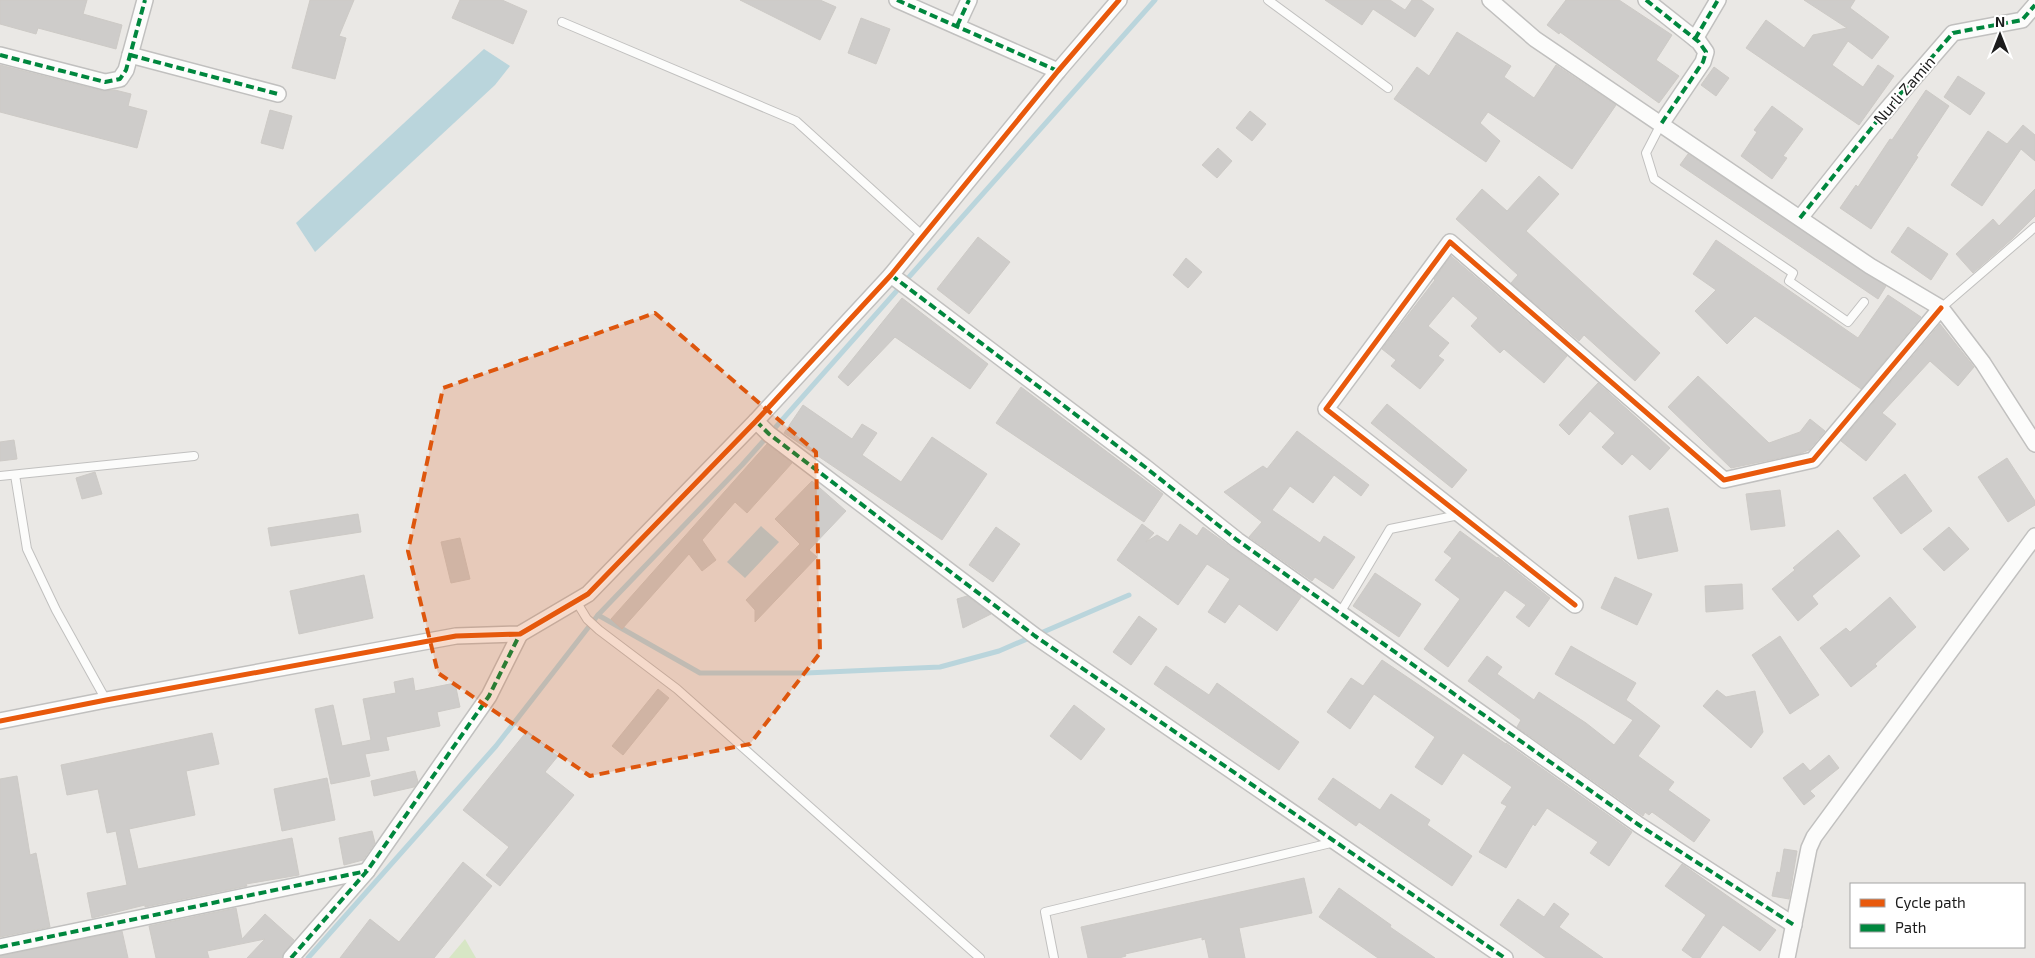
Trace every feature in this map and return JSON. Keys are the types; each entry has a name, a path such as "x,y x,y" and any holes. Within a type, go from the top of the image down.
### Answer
{"street":[{"path":"0,55 105,82 120,79 126,70 145,0"},
{"path":"897,0 1058,71"},
{"path":"957,26 969,0"},
{"path":"0,721 456,636 520,634 588,594 756,421 900,281 923,236 1058,71 1119,0"},
{"path":"1490,0 1535,39 1870,266 1941,308 1983,363 2035,444"},
{"path":"1646,0 1694,38 1706,52 1703,62 1661,124"},
{"path":"1694,38 1718,0"},
{"name":"Nurli Zamin","path":"1800,218 1881,116 1953,33 2022,20 2035,5"},
{"path":"130,55 278,94"},
{"path":"1575,605 1326,409 1450,242 1724,480 1813,460 1941,308"},
{"path":"900,281 1145,467 1237,540 1639,825 1794,926"},
{"path":"756,421 769,434 1035,636 1505,958"},
{"path":"1787,958 1814,836 2035,536"},
{"path":"291,958 367,871 489,696 520,634"},
{"path":"0,947 367,871"}],"lane":[{"path":"1268,0 1388,88"},
{"path":"562,22 796,121 923,236"},
{"path":"1661,124 1646,152 1654,179 1794,273 1789,281 1848,322 1864,302"},
{"path":"1941,308 2035,227"},
{"path":"0,476 194,456"},
{"path":"15,475 27,549 56,610 106,700"},
{"path":"1340,613 1390,528 1461,515"},
{"path":"576,601 587,619 599,630 677,689 980,958"},
{"path":"1054,958 1045,912 1336,842"}],"highlighted area":[{"path":"655,313 816,452 820,653 750,744 590,776 438,673 408,551 443,388"}],"green space":[{"path":"465,939 476,958 449,958"}],"water":[{"path":"484,49 510,66 495,85 315,252 296,223"},
{"path":"761,526 779,542 745,578 727,562"}],"building":[{"path":"0,0 87,0 83,14 122,25 116,49 38,28 36,34 0,24"},
{"path":"310,0 354,0 339,36 346,38 335,79 292,68"},
{"path":"460,0 502,0 527,11 513,44 452,18"},
{"path":"740,0 820,0 836,7 820,40"},
{"path":"1325,0 1390,0 1405,10 1412,0 1421,0 1434,9 1415,37 1373,9 1362,25"},
{"path":"1566,0 1619,0 1672,35 1656,60 1679,76 1659,103 1560,32 1559,34 1547,25"},
{"path":"1804,0 1855,0 1850,8 1889,37 1872,59 1848,41 1832,65 1863,87 1878,65 1894,76 1859,125 1746,48 1766,20 1804,48 1813,35 1847,28"},
{"path":"861,18 890,29 876,64 848,53"},
{"path":"1457,32 1511,66 1504,77 1534,98 1556,65 1616,105 1572,169 1488,112 1480,123 1500,141 1486,162 1394,99 1417,67 1429,76"},
{"path":"0,65 103,91 115,90 131,94 128,106 147,111 137,148 0,112"},
{"path":"1714,67 1729,78 1716,96 1701,85"},
{"path":"1958,76 1985,93 1970,115 1944,97"},
{"path":"1926,90 1949,106 1871,229 1840,208 1856,185 1858,187"},
{"path":"1772,106 1803,129 1783,156 1787,158 1772,179 1741,156 1757,132 1754,130"},
{"path":"270,110 292,116 283,149 261,143"},
{"path":"1250,111 1266,124 1252,141 1236,128"},
{"path":"2023,125 2035,135 2035,161 2021,149 1982,206 1951,185 1988,131 2007,144"},
{"path":"1218,148 1232,161 1217,178 1202,165"},
{"path":"1688,154 1886,286 1878,299 1680,165"},
{"path":"1539,176 1559,194 1526,231 1660,353 1635,381 1584,335 1579,341 1511,283 1518,275 1456,219 1482,189 1507,211"},
{"path":"2035,189 2035,216 1973,273 1956,254 1993,219 1999,226"},
{"path":"1908,227 1948,254 1931,280 1891,252"},
{"path":"978,237 1010,262 969,314 937,289"},
{"path":"1716,240 1858,338 1888,295 1921,317 1861,389 1755,316 1727,344 1695,311 1716,290 1693,274"},
{"path":"1451,256 1567,356 1544,383 1504,349 1500,353 1471,326 1478,318 1453,296 1428,326 1449,343 1438,356 1444,360 1420,389 1391,366 1396,360 1382,349"},
{"path":"1186,258 1202,272 1188,288 1173,275"},
{"path":"902,298 988,364 970,389 895,337 848,386 838,377"},
{"path":"1940,324 1974,367 1958,386 1930,361 1882,413 1896,424 1866,461 1841,441"},
{"path":"1698,376 1769,443 1800,432 1810,419 1825,431 1809,450 1799,454 1731,468 1668,407"},
{"path":"1598,383 1670,448 1650,470 1632,454 1622,465 1602,447 1615,433 1590,411 1569,435 1559,425"},
{"path":"1021,387 1163,494 1144,522 996,423"},
{"path":"1387,404 1467,470 1452,488 1371,423"},
{"path":"803,405 852,439 862,424 877,433 862,455 901,482 932,437 987,474 942,540 784,433"},
{"path":"1297,431 1369,485 1361,496 1334,475 1313,503 1290,486 1272,510 1320,543 1324,536 1355,557 1333,589 1315,577 1312,581 1249,537 1262,522 1224,492 1263,466 1267,469"},
{"path":"14,440 17,459 0,461 0,442"},
{"path":"767,444 792,463 747,513 735,502 702,540 716,560 702,571 689,554 622,629 611,619"},
{"path":"2007,458 2035,501 2035,505 2008,522 1978,477"},
{"path":"95,472 102,494 82,499 76,478"},
{"path":"1905,474 1932,511 1901,534 1873,498"},
{"path":"812,481 846,511 809,550 817,557 755,622 755,610 746,600 800,544 775,519"},
{"path":"1780,490 1785,526 1751,530 1746,494"},
{"path":"1668,508 1678,551 1638,559 1629,516"},
{"path":"358,514 361,532 271,546 268,528"},
{"path":"1142,524 1154,533 1146,542 1157,535 1168,542 1180,524 1197,536 1203,527 1301,597 1277,631 1239,604 1225,623 1208,612 1230,579 1207,564 1178,605 1117,560"},
{"path":"996,527 1020,544 993,582 969,565"},
{"path":"1949,527 1969,549 1944,571 1923,549"},
{"path":"1838,530 1860,556 1812,596 1818,604 1798,621 1772,589 1795,570 1793,568"},
{"path":"1460,531 1498,557 1550,598 1529,627 1516,617 1526,605 1505,590 1448,667 1424,649 1460,599 1435,580 1452,558 1444,552"},
{"path":"460,538 470,579 451,583 441,542"},
{"path":"1375,573 1421,604 1399,637 1353,606"},
{"path":"364,575 373,618 299,634 290,591"},
{"path":"1615,577 1652,594 1637,625 1601,608"},
{"path":"1742,584 1743,609 1706,612 1705,586"},
{"path":"967,596 991,614 963,628 957,599"},
{"path":"1890,597 1916,627 1875,664 1877,666 1851,687 1820,648 1846,628 1850,632"},
{"path":"1139,616 1157,629 1131,665 1113,652"},
{"path":"1780,636 1819,695 1790,714 1752,655"},
{"path":"1571,646 1636,683 1626,700 1660,726 1638,756 1674,782 1668,790 1710,820 1694,842 1652,812 1649,815 1645,812 1643,816 1517,727 1521,720 1468,681 1487,656 1502,667 1497,674 1534,700 1539,692 1586,723 1614,745 1633,720 1555,674"},
{"path":"1382,660 1506,743 1632,832 1609,866 1590,853 1598,842 1547,808 1535,826 1533,824 1506,868 1479,852 1507,806 1501,803 1512,787 1463,753 1442,785 1415,767 1435,737 1374,694 1350,729 1327,712 1351,678 1363,686"},
{"path":"1166,666 1209,695 1217,683 1299,742 1279,770 1154,684"},
{"path":"413,678 415,691 455,683 460,707 437,712 440,726 386,737 389,750 365,754 370,776 331,784 315,709 333,705 342,746 371,740 363,699 396,693 394,682"},
{"path":"658,689 669,698 623,755 612,746"},
{"path":"1717,690 1726,697 1755,691 1763,732 1751,748 1703,706"},
{"path":"1074,705 1105,729 1081,760 1050,736"},
{"path":"527,731 558,756 545,772 574,795 500,886 486,875 509,847 463,810"},
{"path":"212,733 219,764 186,771 195,815 129,829 138,869 292,838 299,875 246,884 247,886 145,907 145,905 92,918 87,893 127,885 116,831 107,833 98,789 67,795 61,765"},
{"path":"1829,755 1839,768 1810,791 1815,796 1804,805 1783,778 1803,763 1810,771"},
{"path":"415,771 418,782 414,787 374,796 371,781"},
{"path":"17,776 30,855 36,853 50,927 0,937 0,779"},
{"path":"327,778 335,820 282,831 274,789"},
{"path":"1333,778 1380,810 1391,794 1430,820 1427,825 1472,856 1452,886 1359,822 1356,826 1318,799"},
{"path":"372,831 375,843 363,860 344,865 339,838"},
{"path":"1784,849 1797,851 1789,899 1772,896 1777,872 1780,873"},
{"path":"463,862 492,886 434,958 340,958 370,919 399,942"},
{"path":"1682,864 1776,930 1760,951 1723,925 1700,958 1693,958 1682,950 1706,915 1665,886"},
{"path":"1304,878 1312,913 1239,928 1245,958 1209,958 1205,939 1202,940 1202,937 1125,954 1126,956 1119,958 1088,958 1081,927"},
{"path":"1339,888 1435,958 1378,958 1319,917"},
{"path":"1518,899 1544,917 1554,903 1569,914 1559,927 1603,958 1546,958 1500,925"},
{"path":"236,908 242,939 265,914 294,940 281,958 247,958 265,939 207,951 209,958 156,958 149,926"},
{"path":"122,931 128,958 0,958 0,956"}],"waterway":[{"path":"308,958 496,746 598,615 742,465 1155,0"},
{"path":"598,615 700,673 806,673 940,667 999,651 1129,595"}],"marked path":[{"path":"0,55 105,82 120,79 126,70 145,0"},
{"path":"897,0 1058,71"},
{"path":"957,26 969,0"},
{"path":"1646,0 1699,42 1706,52 1703,62 1661,124"},
{"path":"1695,39 1718,0"},
{"path":"1800,218 1881,116 1953,33 2022,20 2035,5"},
{"path":"130,55 278,94"},
{"path":"891,275 1145,467 1237,540 1639,825 1794,925"},
{"path":"756,421 769,434 1035,636 1505,958"},
{"path":"291,958 367,871 489,696 520,634"},
{"path":"0,947 367,871"}],"cycle path":[{"path":"0,721 456,636 520,634 588,594 756,421 891,275 1058,71 1119,0"},
{"path":"1575,605 1326,409 1450,242 1724,480 1813,460 1941,308"}]}
